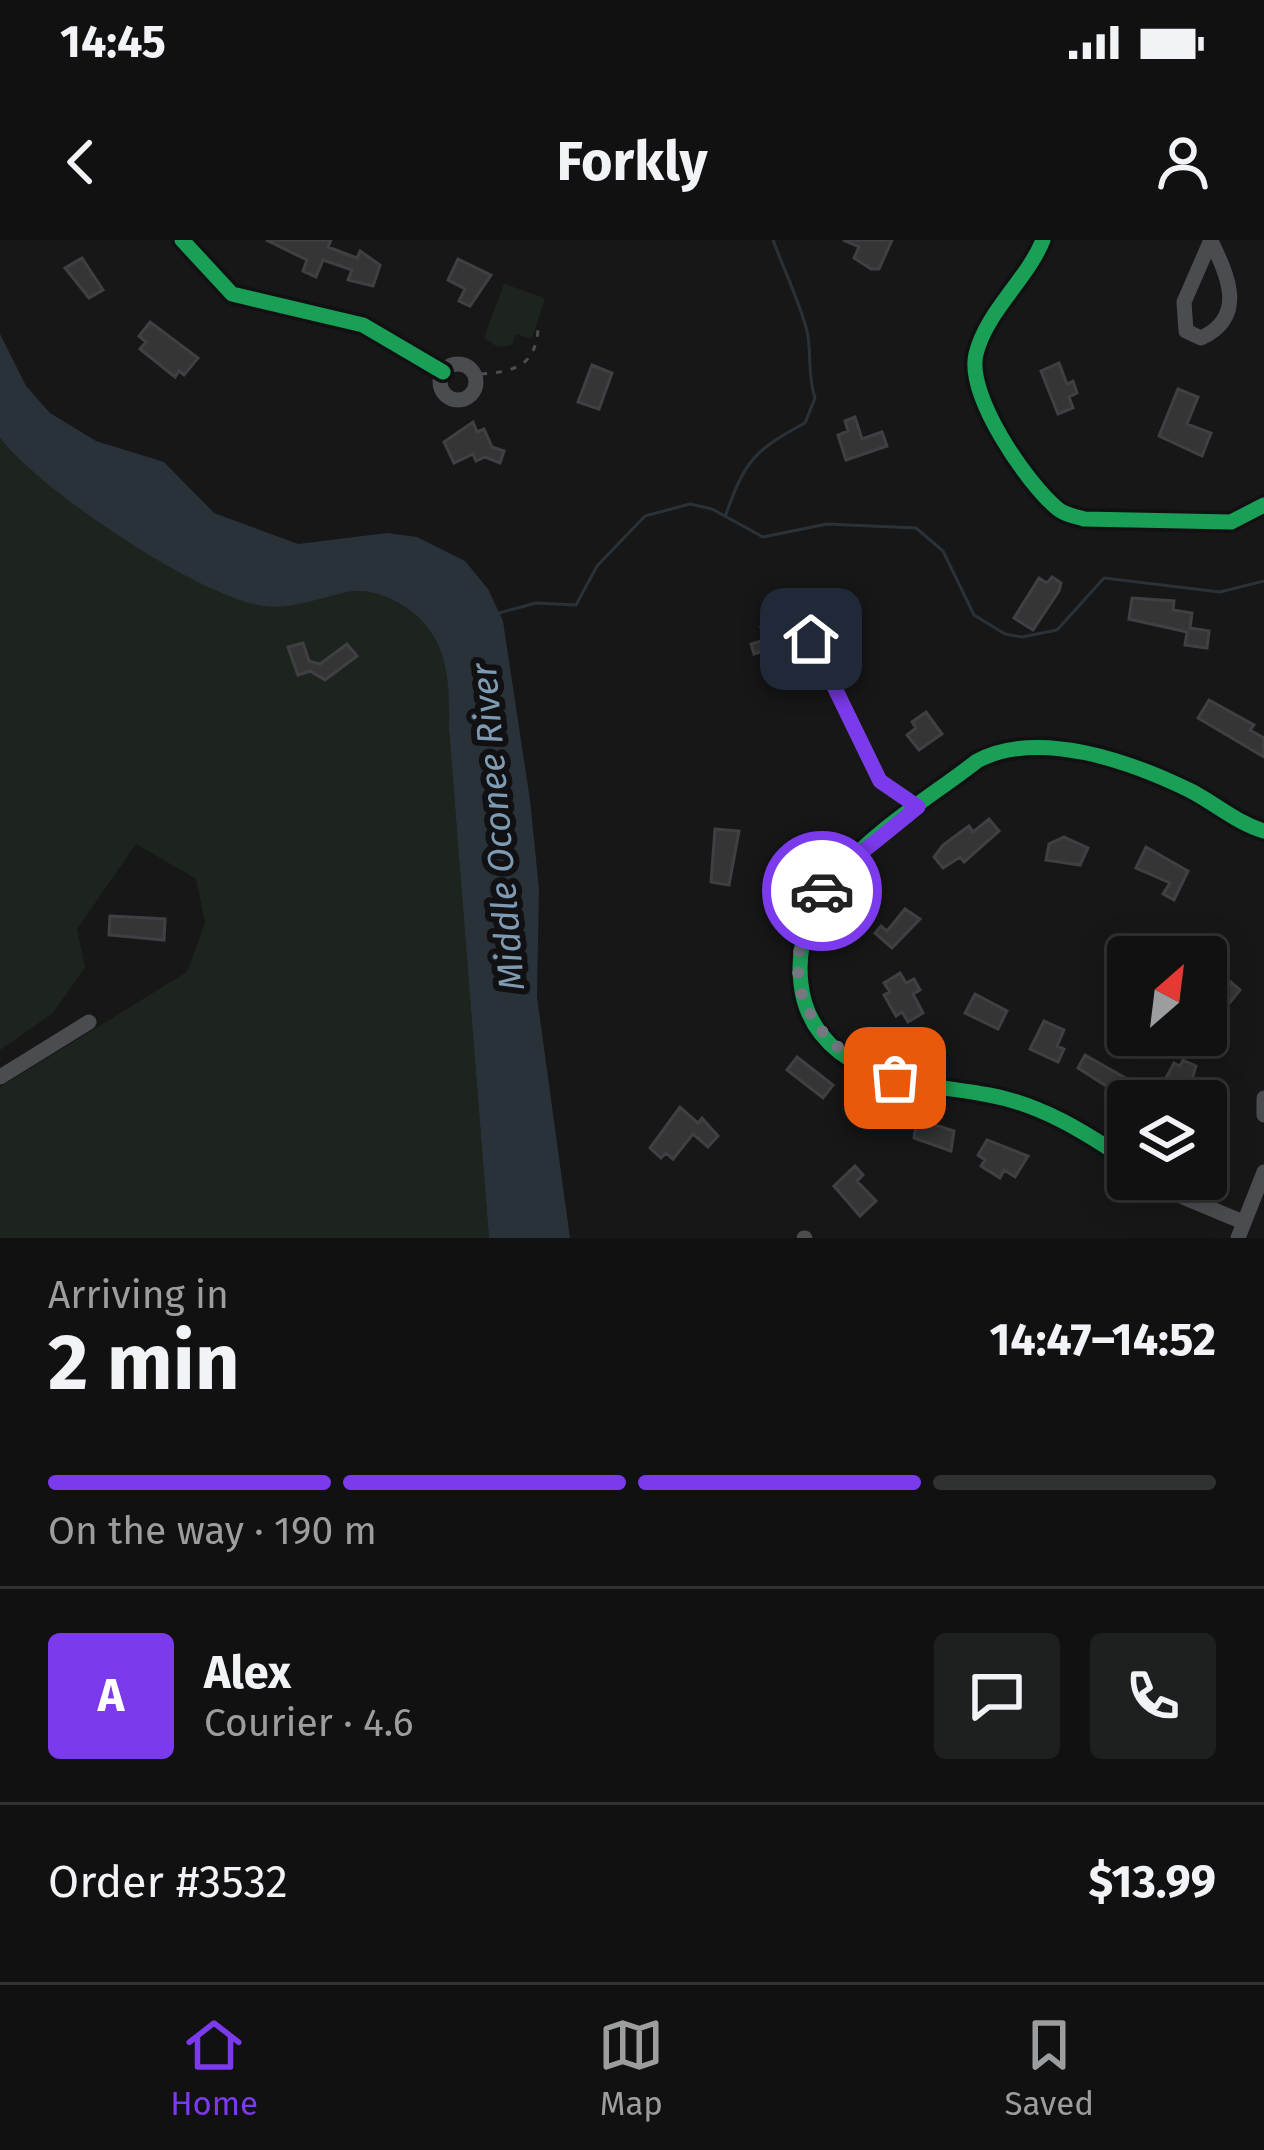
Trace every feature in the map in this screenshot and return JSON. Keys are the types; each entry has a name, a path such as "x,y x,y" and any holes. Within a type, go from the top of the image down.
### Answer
{"street":[{"path":"182,240 232,294 363,325 443,372"},
{"path":"1042,240 984,337 976,353 975,373 996,427 1036,487 1062,513 1104,520 1231,522 1264,506"},
{"path":"1211,241 1232,291 1231,306 1223,323 1201,338 1186,331 1184,302 1211,241"},
{"path":"811,639 880,781 918,807"},
{"path":"1107,1147 1062,1119 1022,1103 945,1090 864,1067 838,1052 803,1005 800,971 808,916 845,866 998,750 1056,749 1149,773 1264,831"},
{"path":"0,1077 89,1022"},
{"path":"1264,1098 1264,1115"},
{"path":"1189,1200 1241,1230 1264,1172"}],"path":[{"path":"482,374 510,371 526,363 534,352 538,330"}],"shaded area":[{"path":"504,284 545,298 532,339 516,334 512,345 498,347 484,338"},
{"path":"0,438 47,481 114,531 218,591 270,606 371,592 414,613 436,641 449,691 489,1238 0,1238 0,1087 187,972 205,923 196,879 136,844 77,929 85,967 53,1013 0,1050"}],"water":[{"name":"Middle Oconee River","path":"0,334 26,386 50,413 96,441 164,462 214,513 298,544 387,533 417,537 465,561 488,589 503,621 530,800 539,889 537,997 570,1238 489,1238 448,691 442,656 427,626 391,599 371,592 276,607 253,604 192,579 81,510 0,438"}],"building":[{"path":"266,240 331,240 328,247 357,258 360,251 380,265 373,286 348,280 352,270 323,260 316,277 303,271 307,260"},
{"path":"843,240 892,240 879,269 871,269 854,258 859,247"},
{"path":"82,258 103,290 89,298 65,268"},
{"path":"458,259 491,275 470,306 459,301 465,289 448,280"},
{"path":"150,322 198,358 184,375 179,371 175,377 140,349 146,342 139,336"},
{"path":"1059,363 1067,384 1073,381 1077,393 1069,397 1073,408 1058,414 1041,371"},
{"path":"592,365 612,373 599,409 578,402"},
{"path":"1178,389 1198,397 1187,424 1211,433 1202,456 1159,436"},
{"path":"855,417 862,439 882,432 887,446 846,460 838,435 848,431 845,421"},
{"path":"473,422 477,432 484,429 492,447 504,451 500,463 485,457 476,461 473,454 454,463 444,442"},
{"path":"1052,577 1061,583 1059,591 1033,630 1014,618 1039,578 1047,583"},
{"path":"1132,598 1174,601 1173,610 1192,613 1190,628 1209,631 1207,648 1185,645 1187,632 1129,619"},
{"path":"793,615 797,627 779,634 786,664 770,670 763,651 754,654 751,644 765,640 761,627"},
{"path":"303,643 309,661 320,664 347,644 357,656 325,680 310,671 298,675 288,647"},
{"path":"1209,700 1254,725 1250,730 1264,738 1264,757 1198,718"},
{"path":"926,712 942,734 919,750 907,735 916,728 912,722"},
{"path":"989,819 999,831 964,862 960,857 943,868 934,857 943,845 969,826 973,832"},
{"path":"715,829 739,831 729,885 711,882"},
{"path":"1064,837 1088,848 1080,865 1046,860 1049,844"},
{"path":"1146,847 1188,871 1174,900 1163,894 1170,883 1136,868"},
{"path":"905,909 920,919 892,948 875,933 881,926 887,931"},
{"path":"110,916 165,919 164,940 109,935"},
{"path":"900,973 906,983 914,979 920,990 913,994 923,1013 908,1022 902,1012 896,1016 884,995 890,992 884,983"},
{"path":"1231,982 1240,990 1227,1006"},
{"path":"975,994 1007,1011 998,1029 965,1013"},
{"path":"1044,1021 1064,1030 1057,1046 1064,1049 1058,1062 1030,1049"},
{"path":"1085,1055 1129,1080 1107,1080 1107,1087 1078,1068"},
{"path":"797,1057 833,1085 823,1098 787,1070"},
{"path":"1183,1060 1196,1066 1192,1080 1166,1078 1174,1063 1180,1066"},
{"path":"680,1107 698,1123 702,1118 718,1136 708,1147 693,1134 673,1159 666,1153 661,1158 650,1148"},
{"path":"917,1119 954,1131 951,1151 914,1138"},
{"path":"987,1140 1028,1156 1015,1177 1004,1170 1000,1178 981,1166 985,1160 978,1155"},
{"path":"855,1166 863,1175 857,1181 876,1201 860,1216 834,1186"}],"waterway":[{"path":"726,514 754,459 805,423 815,398 807,331 773,240"},
{"path":"499,613 536,603 576,605 597,566 645,516 690,504 712,509 763,537 827,524 916,528 943,551 974,615 1005,634 1022,637 1057,630 1104,578 1220,592 1264,581"}],"cycle path":[{"path":"182,240 232,294 363,325 443,372"},
{"path":"1043,240 988,324 975,371 1002,438 1045,497 1061,511 1084,519 1231,522 1264,505"},
{"path":"1107,1148 1026,1105 894,1078 840,1053 813,1023 803,998 802,946 813,912 832,881 886,828 977,761 1002,752 1056,748 1114,760 1191,791 1264,831"}],"way so far":[{"path":"822,891 808,916 800,946 803,1005 838,1052 895,1078"}],"route":[{"path":"811,639 880,781 918,807 845,866 822,891"}]}
